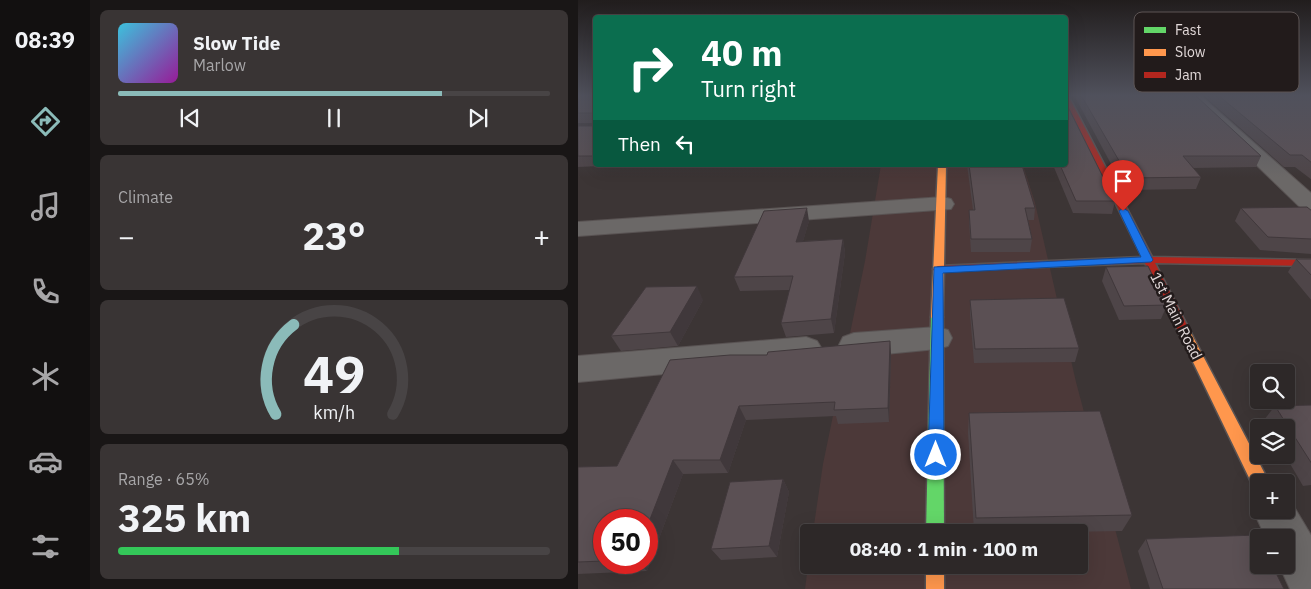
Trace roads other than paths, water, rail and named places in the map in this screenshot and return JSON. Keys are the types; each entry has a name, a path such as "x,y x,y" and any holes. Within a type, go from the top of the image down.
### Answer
{"street":[{"name":"1st Main Road","path":"1079,122 1256,474"},
{"path":"1221,122 1312,206"},
{"path":"935,524 938,270 944,204 942,167"},
{"path":"578,229 673,221 944,204"},
{"path":"938,270 1148,260 1312,264"},
{"path":"578,368 937,338"},
{"path":"1279,519 1312,584"},
{"path":"935,574 935,589"}]}
